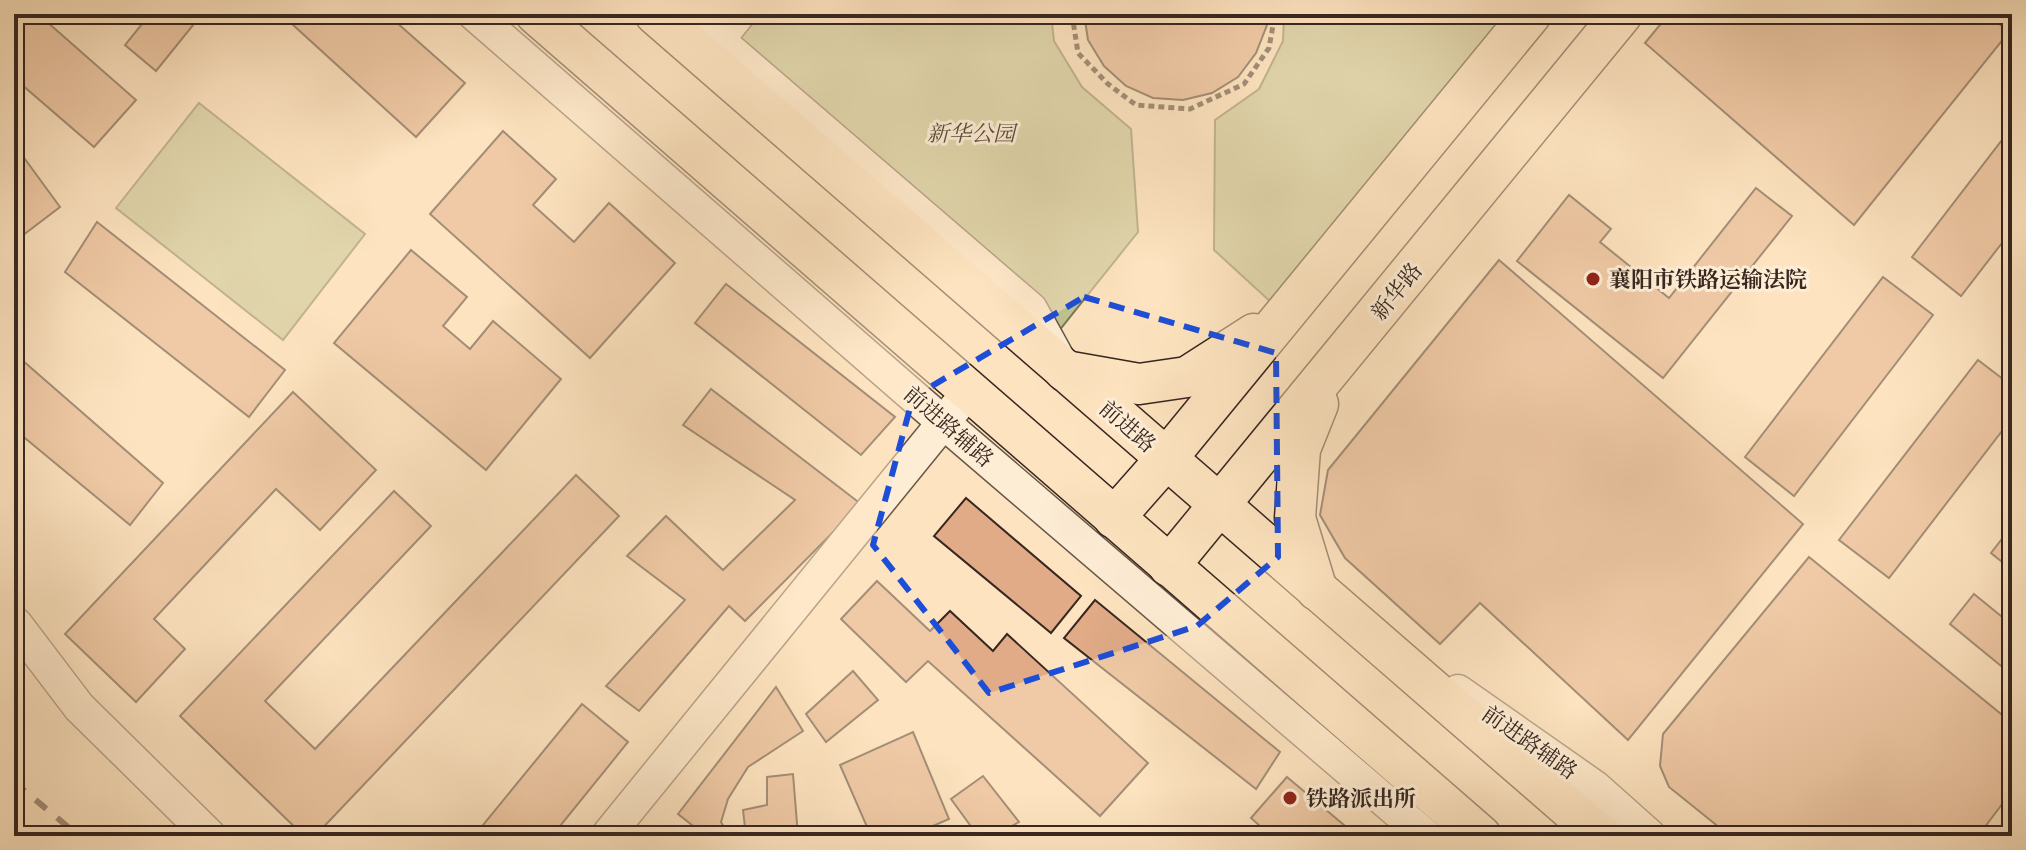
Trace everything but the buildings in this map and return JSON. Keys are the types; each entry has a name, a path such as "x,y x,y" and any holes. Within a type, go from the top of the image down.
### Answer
{"main road":[{"path":"536,14 1481,836"},
{"path":"1114,518 1166,459 1531,14"},
{"name":"新华路","path":"1169,566 1221,507 1622,14"},
{"name":"前进路","path":"670,16 711,48 1065,371 1601,836"},
{"path":"1065,371 1139,384 1187,377 1285,315"},
{"path":"1322,594 1295,518 1300,449 1331,371"}],"street":[{"name":"前进路辅路","path":"474,14 944,423 1426,836"},
{"path":"711,48 739,14"},
{"path":"607,836 969,392"},
{"name":"前进路辅路","path":"1322,594 1595,787 1650,836"},
{"path":"16,624 79,707 210,836"}],"path":[{"path":"1072,14 1078,53 1108,84 1136,105 1190,109 1244,84 1269,48 1275,14"}],"highlighted area":[{"path":"1084,297 1276,353 1278,557 1197,626 989,693 873,545 913,397"}],"green space":[{"name":"新华公园","path":"655,14 1051,14 1054,41 1082,87 1131,129 1138,232 1042,352"},
{"path":"1284,14 1531,14 1285,315 1214,250 1215,120 1259,89 1283,41"},
{"path":"199,103 365,234 283,340 116,208"}],"railway":[{"path":"14,782 79,836"}],"place":[{"name":"襄阳市铁路运输法院","path":"1593,279"},
{"name":"铁路派出所","path":"1290,798"}]}
